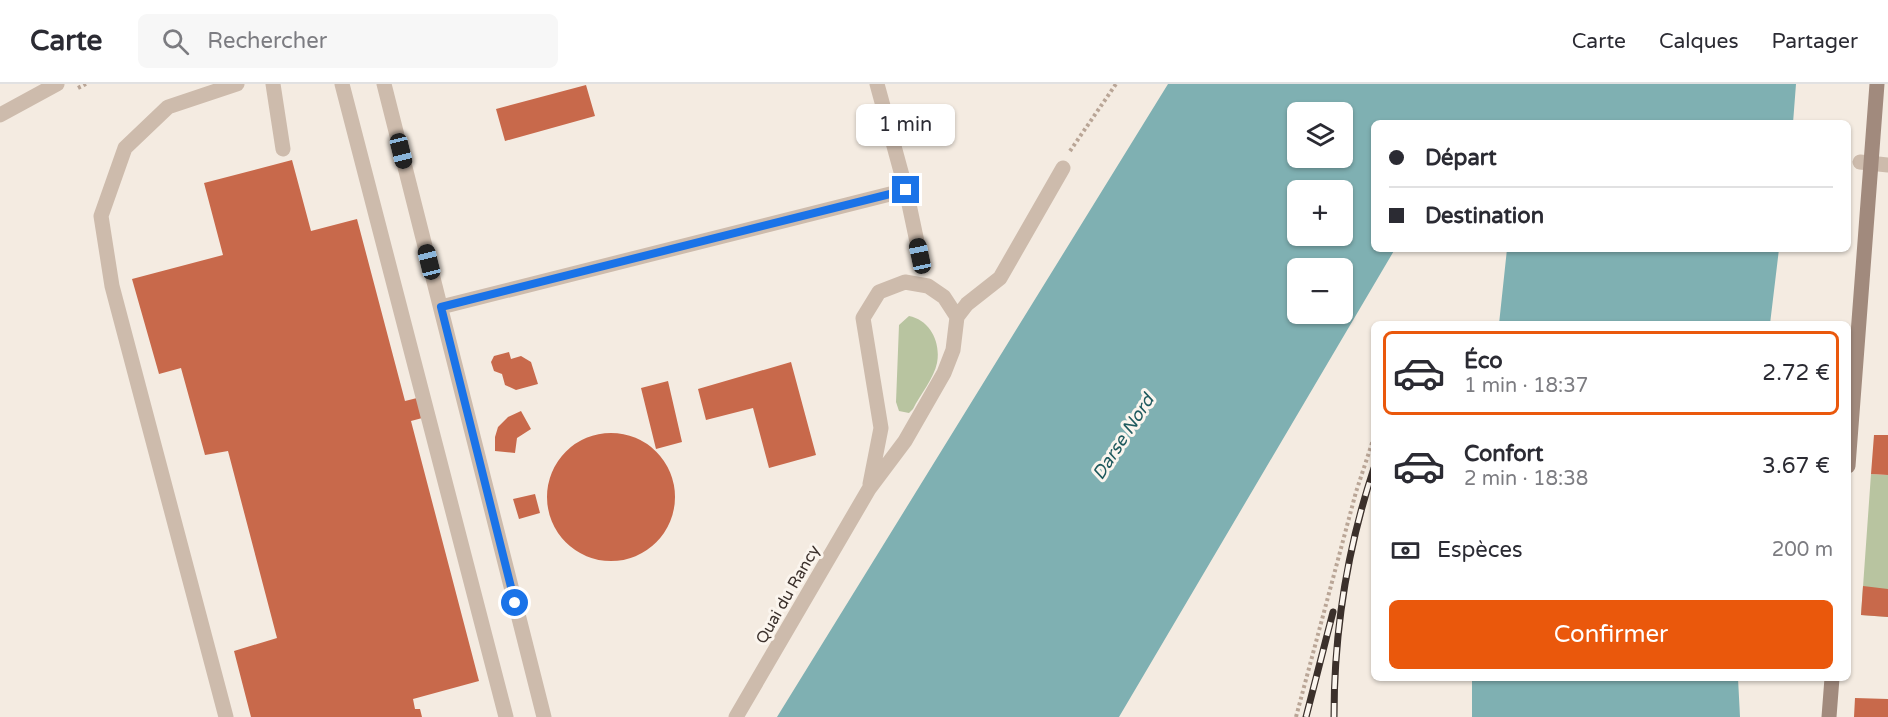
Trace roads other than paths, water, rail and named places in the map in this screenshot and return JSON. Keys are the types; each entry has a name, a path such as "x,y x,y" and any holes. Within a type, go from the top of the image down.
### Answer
{"street":[{"path":"0,115 57,84"},
{"path":"226,717 112,286 101,216 125,148 168,107 237,84"},
{"path":"273,84 283,149"},
{"path":"384,84 544,717"},
{"path":"877,84 906,190 920,256"},
{"path":"1851,413 1865,163 1877,84"},
{"path":"340,85 506,717"},
{"path":"957,317 967,304 1000,278 1065,161"},
{"path":"1865,163 1888,165"},
{"path":"441,307 906,190"},
{"name":"Quai du Rancy","path":"736,717 869,489 905,441 944,373 953,350 957,317 944,297 928,286 905,282 879,292 863,318 881,429 869,489"},
{"path":"1829,717 1832,681"}],"water":[{"name":"Darse Nord","path":"1168,84 1796,84 1793,120 1371,120 1371,252 1393,252 1353,320 1353,258 1287,258 1287,324 1351,324 1119,717 777,717"},
{"path":"1507,252 1779,252 1770,321 1499,321"},
{"path":"1472,681 1738,681 1740,717 1472,717"}],"railway":[{"path":"1334,717 1336,653 1344,591 1356,529 1371,478"},
{"path":"1306,717 1333,612"}]}
